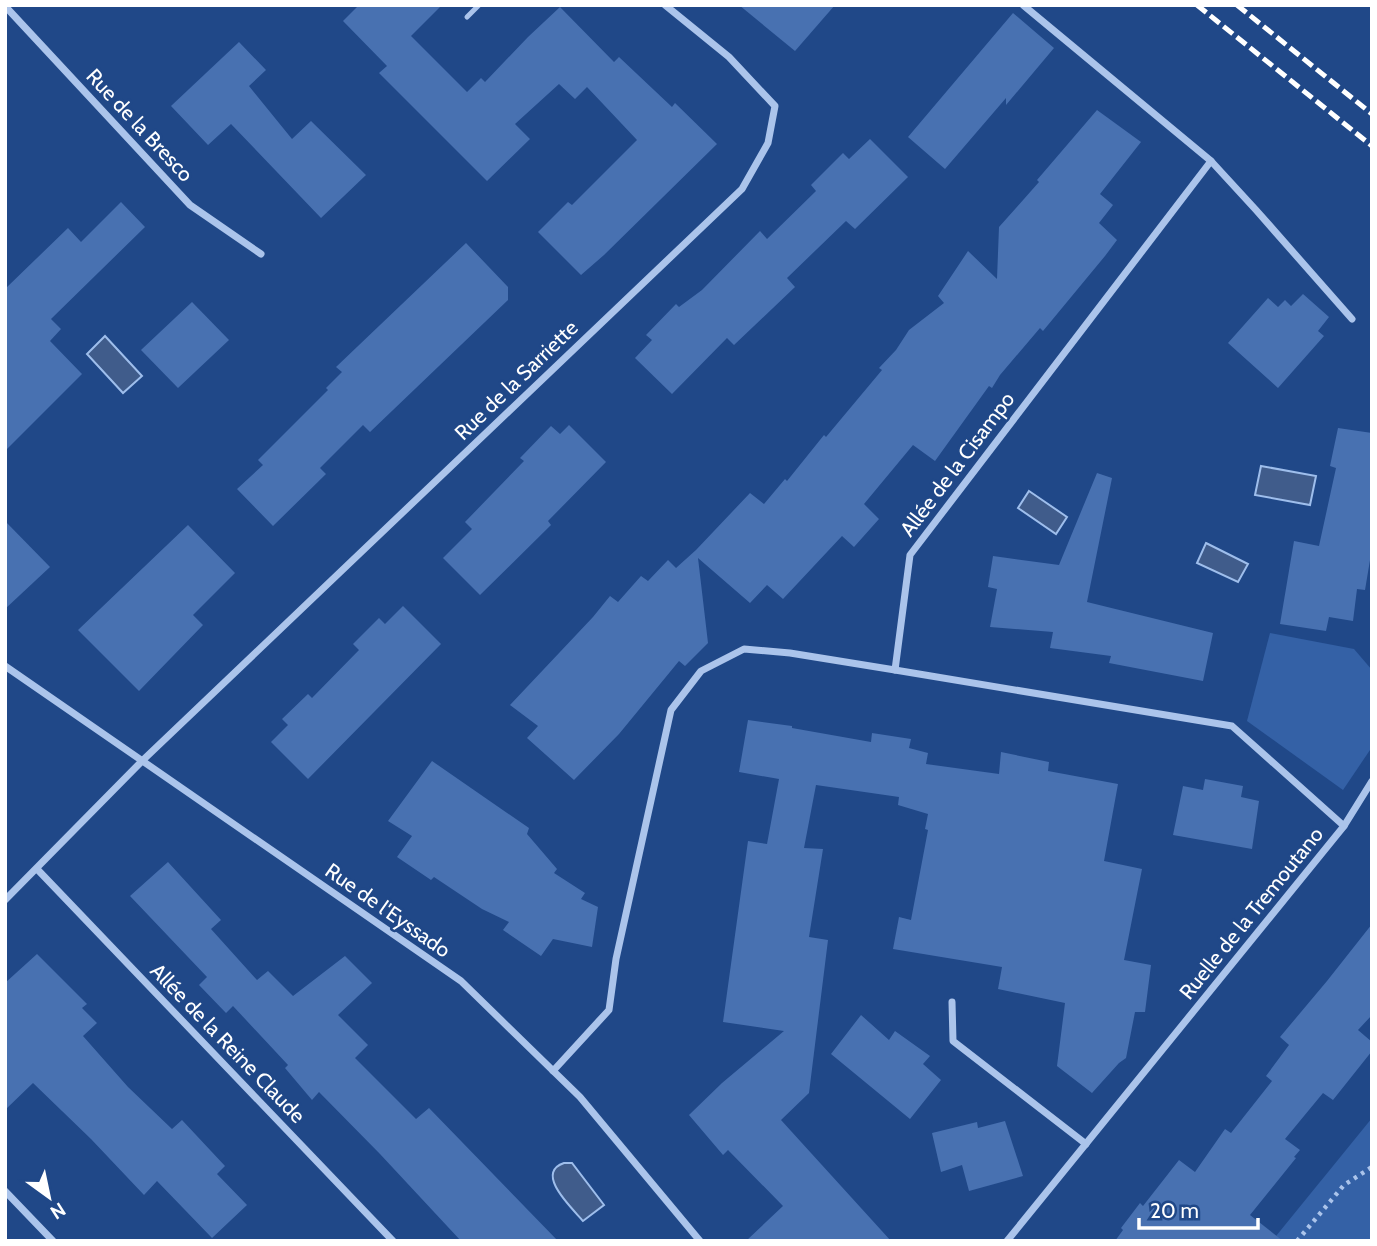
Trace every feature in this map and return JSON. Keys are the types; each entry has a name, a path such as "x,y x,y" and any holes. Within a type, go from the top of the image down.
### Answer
{"street":[{"name":"Rue de la Sarriette","path":"142,761 742,189 768,143 775,106 729,57 665,5"},
{"path":"1023,5 1210,161 1352,319"},
{"name":"Rue de la Bresco","path":"5,6 190,205 261,254"},
{"name":"Allée de la Cisampo","path":"895,670 910,555 1210,161"},
{"path":"554,1071 609,1010 616,959 671,710 701,671 744,649 790,653 895,670"},
{"name":"Rue de l'Eyssado","path":"5,666 461,981 580,1097 700,1241"},
{"name":"Ruelle de la Tremoutano","path":"895,670 1232,726 1344,826 1007,1241"},
{"path":"5,900 142,761"},
{"path":"1344,826 1372,781"},
{"name":"Allée de la Reine Claude","path":"37,869 393,1241"},
{"path":"951,1002 953,1041 1086,1144"},
{"path":"5,1191 53,1241"}],"lane":[{"path":"467,17 479,5"}],"path":[{"path":"1297,1241 1343,1185 1372,1167"}],"shaded area":[{"path":"105,336 142,376 123,393 87,354"},
{"path":"1261,466 1316,476 1310,505 1255,495"},
{"path":"1029,491 1067,517 1056,534 1018,508"},
{"path":"1206,543 1248,564 1238,582 1197,563"},
{"path":"1270,633 1354,649 1372,670 1372,747 1343,790 1247,721"},
{"path":"1372,1118 1372,1241 1272,1241"},
{"path":"564,1163 572,1163 604,1205 583,1221 564,1200 554,1182 553,1174 556,1168"}],"building":[{"path":"359,5 442,5 411,36 467,92 481,78 485,82 560,7 614,62 619,57 672,107 675,103 717,144 581,275 538,232 568,202 572,205 637,140 587,87 575,99 559,84 515,124 530,139 487,181 379,73 387,66 343,21"},
{"path":"739,5 835,5 795,51"},
{"path":"1013,13 1054,48 1006,105 1006,98 945,169 908,137"},
{"path":"239,42 266,70 249,86 292,139 311,121 366,175 321,218 231,124 208,145 171,106"},
{"path":"1097,110 1141,142 1100,194 1113,205 1099,223 1117,240 1105,256 1043,331 1040,328 992,388 989,386 935,461 913,445 864,504 879,519 854,547 842,536 783,599 767,585 750,603 698,558 708,643 685,666 679,661 619,734 574,780 527,738 538,726 510,705 610,596 618,602 641,576 648,581 668,560 676,568 750,493 764,504 785,479 787,481 824,435 826,437 882,370 879,368 896,350 909,330 944,303 938,296 968,251 997,279 999,227"},
{"path":"870,139 908,177 855,229 846,221 787,278 795,287 734,345 727,338 672,394 635,358 652,340 646,335 676,304 679,307 702,290 760,231 767,239 816,191 811,185 843,153 849,159"},
{"path":"121,202 145,227 51,319 61,329 50,341 82,374 5,451 5,289 68,228 81,242"},
{"path":"466,243 508,287 508,300 370,432 363,425 320,468 326,474 273,526 237,489 263,465 258,460 328,390 326,388 342,372 336,367"},
{"path":"1303,294 1329,317 1318,331 1324,336 1278,388 1228,343 1268,298 1278,307 1285,300 1291,306"},
{"path":"192,302 229,340 178,388 141,350"},
{"path":"569,425 606,462 548,521 551,525 480,595 443,558 472,529 465,522 524,461 520,458 551,426 560,434"},
{"path":"1338,428 1372,433 1372,548 1365,590 1357,589 1353,621 1329,617 1326,631 1280,624 1294,541 1319,546 1336,468 1330,466"},
{"path":"1097,473 1112,478 1087,602 1213,633 1203,681 1109,663 1111,656 1050,648 1053,632 990,627 997,589 988,587 993,556 1059,565"},
{"path":"5,521 50,567 5,609"},
{"path":"188,525 235,573 193,615 203,625 139,691 78,630"},
{"path":"403,606 441,644 308,779 271,742 288,725 282,719 308,694 312,698 359,650 353,644 379,618 385,624"},
{"path":"748,720 871,742 872,733 911,739 909,748 928,753 926,764 999,774 1001,752 1049,762 1048,771 1118,784 1104,861 1142,869 1124,960 1151,965 1145,1012 1135,1012 1126,1058 1092,1093 1057,1066 1065,1003 998,989 1002,967 893,949 899,917 911,920 928,830 925,829 928,814 898,805 899,797 816,785 804,848 823,849 809,937 828,940 809,1093 781,1120 891,1241 746,1241 783,1206 728,1150 723,1155 689,1115 722,1083 784,1031 723,1022 748,841 767,844 779,779 739,772"},
{"path":"432,761 529,828 527,834 557,869 554,873 585,893 581,899 598,907 592,947 553,939 541,956 503,930 509,922 482,909 434,877 431,880 397,857 412,836 388,821"},
{"path":"1205,779 1243,786 1241,797 1259,801 1252,849 1173,835 1183,786 1203,790"},
{"path":"168,862 221,920 211,929 257,980 268,971 293,996 345,956 372,983 338,1015 368,1045 355,1058 416,1119 429,1108 558,1241 461,1241 319,1092 312,1100 285,1068 288,1065 233,1006 226,1013 199,985 207,977 130,896"},
{"path":"1372,924 1372,1015 1358,1030 1372,1042 1372,1051 1333,1100 1323,1093 1285,1139 1300,1150 1250,1215 1283,1241 1115,1241 1123,1230 1121,1228 1140,1203 1143,1206 1179,1160 1195,1172 1225,1129 1231,1133 1272,1081 1266,1076 1289,1045 1280,1037"},
{"path":"37,954 87,1004 82,1008 97,1023 83,1036 128,1087 172,1129 182,1120 225,1166 217,1174 247,1205 212,1238 157,1181 144,1195 33,1083 5,1110 5,983"},
{"path":"861,1015 889,1040 895,1031 930,1056 923,1064 941,1080 910,1119 831,1054"},
{"path":"1005,1121 1023,1176 969,1191 962,1165 941,1172 932,1133 977,1122 978,1128"}],"railway":[{"path":"1197,5 1372,146"},
{"path":"1237,5 1372,114"}]}
